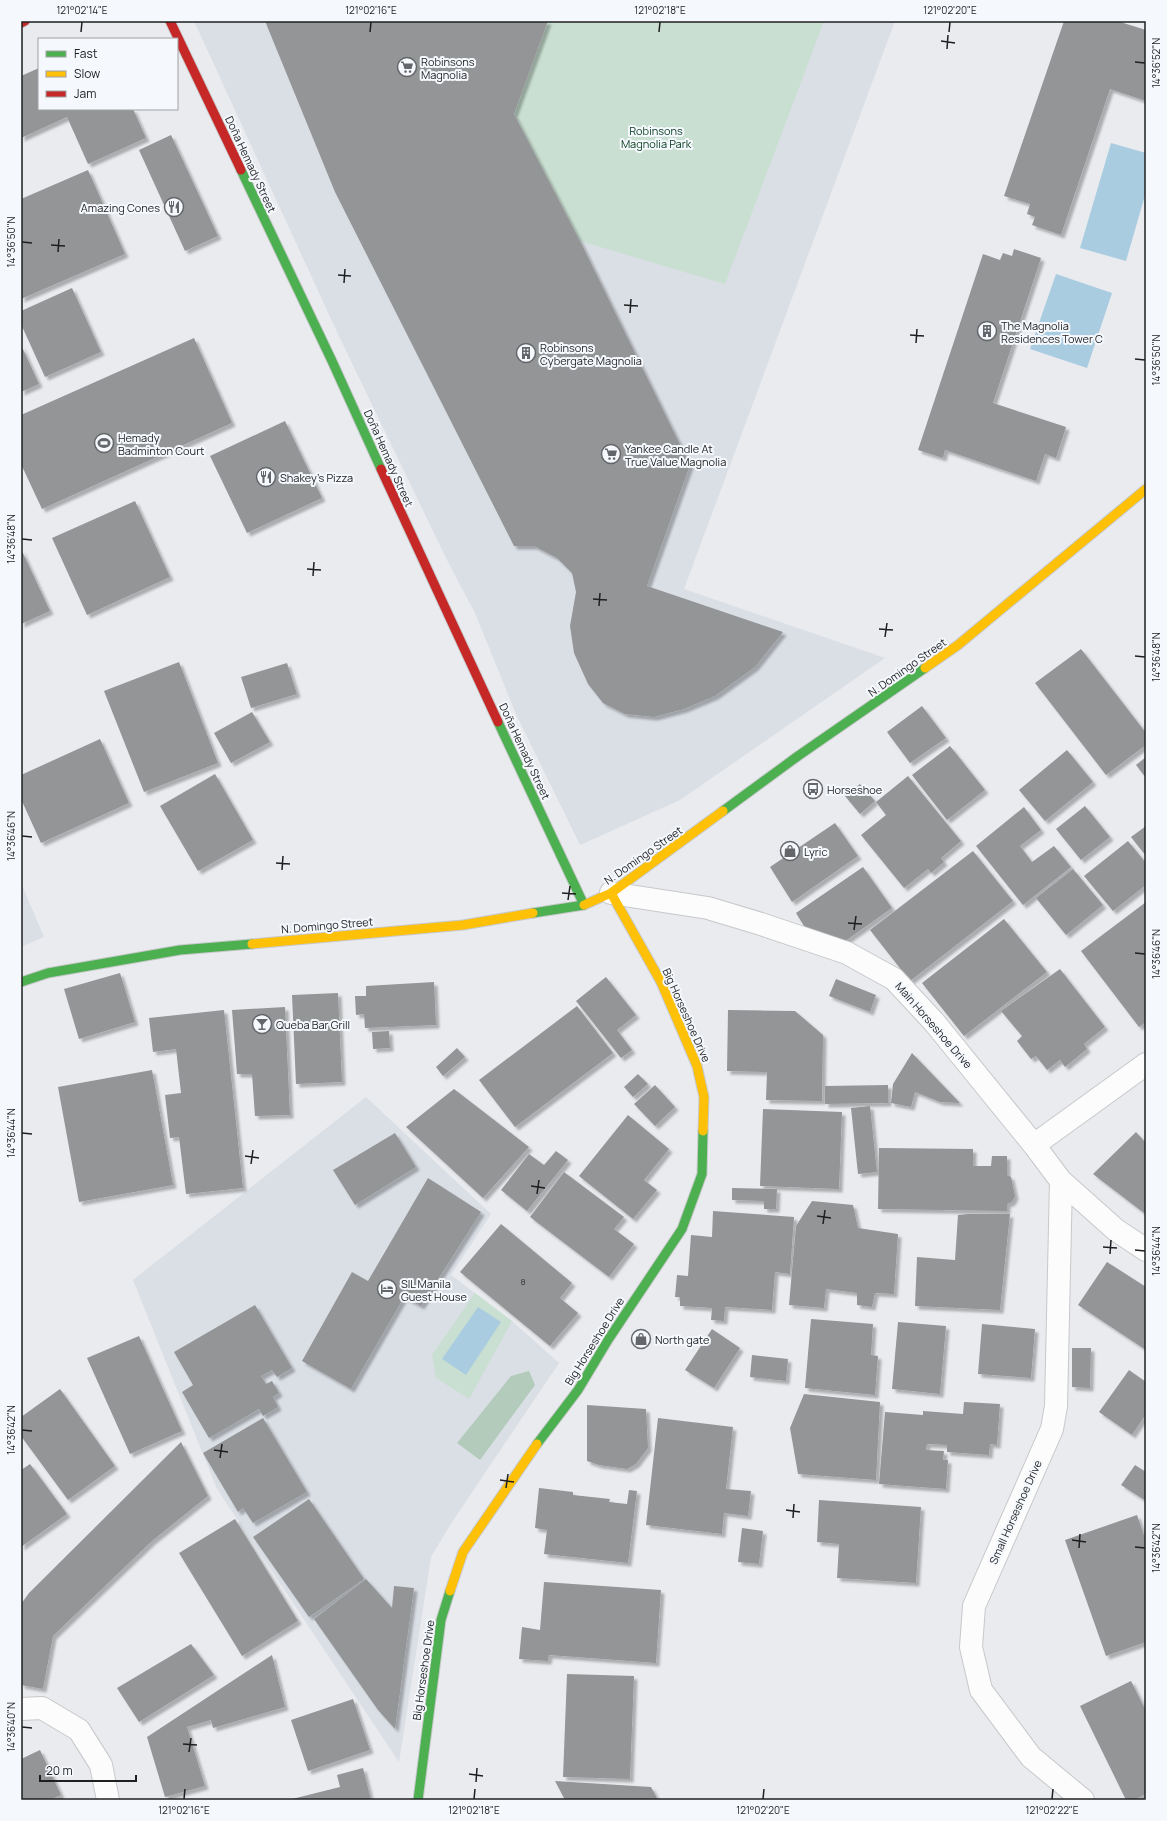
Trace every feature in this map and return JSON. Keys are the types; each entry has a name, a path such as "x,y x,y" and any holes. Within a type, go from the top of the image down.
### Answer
{"main road":[{"path":"21,23 25,21"},
{"name":"Doña Hemady Street","path":"170,21 332,361 443,605 584,905"},
{"name":"N. Domingo Street","path":"21,982 48,973 180,950 463,925 584,905 611,893 798,756 958,645 1146,489"},
{"name":"Big Horseshoe Drive","path":"418,1800 441,1620 463,1552 527,1458 578,1390 608,1340 682,1229 702,1174 704,1097 697,1066 661,982 611,893"}],"street":[{"name":"Main Horseshoe Drive","path":"611,893 708,908 761,924 847,953 894,979 934,1022 1034,1145 1061,1181 1116,1230 1146,1250"},
{"path":"1034,1145 1146,1064"},
{"name":"Small Horseshoe Drive","path":"1061,1181 1056,1406 1052,1429 974,1606 971,1647 981,1690 1032,1757 1083,1800"},
{"path":"21,1709 42,1708 79,1730 101,1765 108,1800"}],"shaded area":[{"name":"Robinsons Magnolia","path":"194,21 895,21 684,589 885,658 680,800 580,845 516,714 475,613 447,560 337,332"},
{"path":"21,883 44,937 21,947"},
{"path":"366,1097 491,1214 451,1275 512,1321 559,1363 450,1525 431,1557 399,1762 217,1489 133,1280"}],"green space":[{"name":"Robinsons Magnolia Park","path":"548,21 824,21 725,284 580,241 514,114"},
{"path":"475,1293 512,1321 469,1399 436,1378 432,1355"},
{"path":"529,1371 535,1385 480,1460 457,1443 511,1376"}],"water":[{"path":"1111,143 1146,153 1146,192 1126,261 1080,248"},
{"path":"1056,274 1112,293 1087,368 1030,349"},
{"path":"478,1307 501,1322 466,1375 442,1359"}],"building":[{"name":"Robinsons Cybergate Magnolia","path":"265,21 548,21 514,114 580,241 690,465 647,586 783,632 755,667 715,696 684,709 654,717 625,714 603,703 588,684 574,653 570,626 576,592 572,573 557,558 534,546 514,546 335,192"},
{"path":"1064,21 1117,21 1146,30 1146,101 1110,89 1061,235 1032,225 1035,217 1027,214 1030,204 1004,196"},
{"path":"38,68 38,110 133,110 146,138 88,164 67,117 21,138 21,76"},
{"path":"171,135 218,236 185,251 139,150"},
{"path":"88,170 125,254 21,299 21,199"},
{"name":"The Magnolia Residences Tower C","path":"1014,249 1041,258 993,403 1066,427 1056,458 1045,454 1036,481 945,450 943,458 918,450 983,254 1000,260 1003,253 1012,256"},
{"path":"72,288 101,352 45,377 21,324 21,311"},
{"name":"Hemady Badminton Court","path":"194,338 232,423 42,509 21,464 21,415"},
{"path":"21,345 39,384 21,392"},
{"name":"Shakey's Pizza","path":"285,421 322,498 247,533 210,456"},
{"path":"135,501 170,577 87,615 52,538"},
{"path":"21,549 50,611 21,624"},
{"path":"1081,649 1146,733 1146,745 1106,775 1035,683"},
{"path":"179,662 218,763 144,792 104,691"},
{"path":"287,663 297,694 251,708 241,677"},
{"path":"922,706 946,738 910,763 887,732"},
{"path":"252,712 270,742 231,763 214,733"},
{"path":"100,739 129,803 41,843 21,799 21,775"},
{"path":"950,746 985,790 947,820 912,775"},
{"path":"1067,750 1093,782 1045,821 1019,790"},
{"path":"1146,757 1146,778 1136,765"},
{"path":"215,774 253,840 198,871 160,806"},
{"path":"908,776 961,841 941,858 944,862 931,873 928,869 904,888 861,835 886,815 876,802"},
{"path":"860,784 875,801 860,814 845,796"},
{"path":"1085,806 1110,837 1081,860 1056,829"},
{"path":"1024,807 1041,830 1020,846 1032,862 1054,846 1071,867 1023,905 976,846"},
{"path":"835,823 858,856 792,902 770,867"},
{"path":"1146,826 1146,856 1131,837"},
{"path":"1128,841 1146,863 1146,885 1113,911 1084,876"},
{"path":"973,851 1013,901 910,981 870,930"},
{"path":"863,867 892,908 841,944 804,926 796,913"},
{"path":"1073,869 1103,905 1066,935 1036,898"},
{"path":"1146,902 1146,1022 1139,1027 1081,951"},
{"path":"1004,919 1047,972 964,1036 922,983"},
{"path":"1060,969 1105,1027 1084,1044 1087,1049 1065,1067 1060,1060 1047,1070 1036,1056 1031,1059 1017,1041 1022,1036 1001,1011"},
{"path":"120,973 135,1022 79,1039 64,989"},
{"path":"606,977 636,1015 617,1030 632,1050 621,1058 576,1001"},
{"path":"836,979 876,995 870,1012 829,996"},
{"path":"434,982 436,1025 365,1028 364,1014 356,1015 355,996 366,996 366,986"},
{"path":"338,993 342,1082 296,1084 292,995"},
{"path":"577,1006 613,1053 515,1127 479,1080"},
{"path":"285,1007 290,1115 255,1116 252,1074 237,1074 232,1010"},
{"path":"224,1010 243,1188 186,1194 179,1137 170,1138 165,1095 181,1093 176,1049 153,1052 149,1018"},
{"path":"728,1010 795,1011 823,1035 822,1101 766,1100 767,1072 727,1071"},
{"path":"389,1031 390,1048 373,1049 372,1032"},
{"path":"457,1048 465,1057 443,1076 436,1067"},
{"path":"912,1053 960,1103 940,1102 915,1092 911,1107 891,1103 893,1084"},
{"path":"152,1070 173,1185 79,1202 58,1087"},
{"path":"638,1074 648,1084 633,1097 624,1087"},
{"path":"655,1085 675,1107 655,1126 634,1104"},
{"path":"888,1085 888,1103 825,1104 825,1086"},
{"path":"454,1089 529,1147 483,1198 406,1127"},
{"path":"870,1106 877,1172 858,1174 851,1108"},
{"path":"763,1109 842,1112 839,1189 760,1186"},
{"path":"628,1115 669,1149 644,1180 657,1190 633,1219 579,1176"},
{"path":"1136,1132 1146,1143 1146,1211 1144,1213 1093,1174"},
{"path":"395,1133 416,1167 355,1205 333,1170"},
{"path":"879,1148 973,1149 973,1166 991,1166 992,1156 1007,1156 1007,1175 1011,1177 1015,1196 1012,1202 1007,1204 1007,1211 878,1209"},
{"path":"556,1151 568,1160 527,1211 501,1190 529,1154 544,1165"},
{"path":"564,1172 624,1217 614,1229 634,1244 609,1277 530,1217"},
{"name":"SIL Manila Guest House","path":"428,1178 481,1212 421,1306 404,1297 351,1389 302,1361 352,1272 368,1281"},
{"path":"732,1188 777,1189 776,1209 764,1209 764,1201 732,1200"},
{"path":"812,1201 853,1205 858,1228 898,1234 894,1294 875,1293 872,1307 857,1305 857,1293 826,1289 824,1308 789,1305 796,1226"},
{"path":"713,1211 794,1217 790,1274 775,1272 772,1310 725,1307 724,1321 711,1320 712,1308 680,1306 680,1297 675,1297 677,1275 688,1276 691,1235 712,1237"},
{"path":"1010,1214 1000,1310 915,1306 917,1257 955,1260 958,1215"},
{"path":"501,1224 572,1283 560,1298 578,1313 550,1346 460,1272"},
{"path":"1107,1262 1146,1287 1146,1350 1078,1305"},
{"path":"255,1305 292,1368 277,1377 272,1370 261,1376 266,1384 272,1381 279,1393 273,1397 278,1407 263,1416 259,1409 209,1438 182,1392 193,1385 174,1352"},
{"path":"811,1319 873,1324 871,1355 878,1356 875,1395 805,1388"},
{"path":"898,1322 946,1326 940,1394 892,1389"},
{"path":"982,1324 1035,1329 1031,1378 978,1374"},
{"path":"712,1329 740,1348 714,1388 685,1370"},
{"path":"139,1336 182,1431 130,1454 87,1358"},
{"path":"1072,1348 1091,1348 1090,1388 1072,1387"},
{"path":"752,1355 788,1359 786,1381 750,1377"},
{"path":"1129,1370 1146,1382 1146,1414 1132,1435 1099,1412"},
{"path":"60,1389 115,1466 68,1500 21,1436 21,1417"},
{"path":"804,1394 880,1402 876,1480 798,1474 790,1428"},
{"path":"964,1402 1000,1404 997,1445 990,1444 989,1455 947,1452 947,1445 927,1444 926,1450 944,1451 943,1460 948,1460 946,1489 879,1484 885,1412 923,1415 923,1411 963,1414"},
{"path":"587,1405 646,1409 648,1448 636,1464 627,1469 599,1465 587,1461"},
{"path":"263,1418 307,1492 253,1523 243,1508 238,1512 203,1453"},
{"path":"658,1418 733,1427 726,1489 751,1491 748,1516 724,1513 722,1534 646,1525"},
{"path":"181,1442 208,1496 152,1541 53,1636 43,1689 21,1685 21,1604 29,1593"},
{"path":"30,1464 67,1514 21,1547 21,1470"},
{"path":"1135,1465 1146,1472 1146,1501 1121,1485"},
{"path":"539,1488 573,1492 573,1495 610,1499 609,1502 627,1504 629,1490 637,1491 628,1563 544,1554 547,1530 535,1528"},
{"path":"309,1499 364,1579 309,1617 253,1537"},
{"path":"819,1500 921,1507 916,1583 837,1578 839,1544 817,1542"},
{"path":"1137,1515 1146,1541 1146,1642 1106,1656 1065,1540"},
{"path":"235,1519 298,1621 242,1656 179,1553"},
{"path":"742,1528 763,1531 759,1564 738,1562"},
{"path":"366,1579 392,1608 394,1586 414,1588 395,1729 378,1710 314,1619"},
{"path":"544,1582 661,1590 656,1663 549,1655 548,1661 519,1659 522,1627 540,1630"},
{"path":"191,1644 214,1675 139,1722 117,1688"},
{"path":"272,1655 285,1707 213,1728 211,1720 187,1727 205,1786 165,1797 147,1737"},
{"path":"567,1674 634,1676 630,1779 563,1777"},
{"path":"1131,1681 1146,1711 1146,1794 1134,1800 1126,1800 1080,1706"},
{"path":"353,1699 370,1750 308,1771 291,1720"},
{"path":"40,1750 61,1795 50,1800 21,1800 21,1759"},
{"path":"363,1768 371,1800 288,1800 340,1787 337,1775"},
{"path":"555,1781 651,1787 658,1800 565,1800"}],"traffic: fast":[{"path":"241,170 332,361 381,469"},
{"path":"723,811 798,756 925,668"},
{"path":"498,722 584,905 533,913"},
{"path":"21,982 48,973 180,950 252,944"},
{"path":"537,1444 578,1390 608,1340 682,1229 702,1174 703,1131"},
{"path":"418,1800 441,1620 450,1591"}],"traffic: slow":[{"path":"925,668 958,645 1146,489"},
{"path":"584,905 611,893 723,811"},
{"path":"611,893 661,982 697,1066 704,1097 703,1131"},
{"path":"252,944 463,925 533,913"},
{"path":"450,1591 463,1552 537,1444"}],"traffic: jam":[{"path":"21,23 25,21"},
{"path":"170,21 241,170"},
{"path":"381,469 498,722"}],"place":[{"name":"Robinsons Magnolia","path":"407,67"},
{"name":"Amazing Cones","path":"174,207"},
{"name":"The Magnolia Residences Tower C","path":"987,331"},
{"name":"Robinsons Cybergate Magnolia","path":"526,353"},
{"name":"Hemady Badminton Court","path":"104,443"},
{"name":"Yankee Candle At True Value Magnolia","path":"611,454"},
{"name":"Shakey's Pizza","path":"266,477"},
{"name":"Horseshoe","path":"813,789"},
{"name":"Lyric","path":"790,851"},
{"name":"Queba Bar Grill","path":"262,1024"},
{"name":"SIL Manila Guest House","path":"387,1289"},
{"name":"North gate","path":"641,1339"}]}
